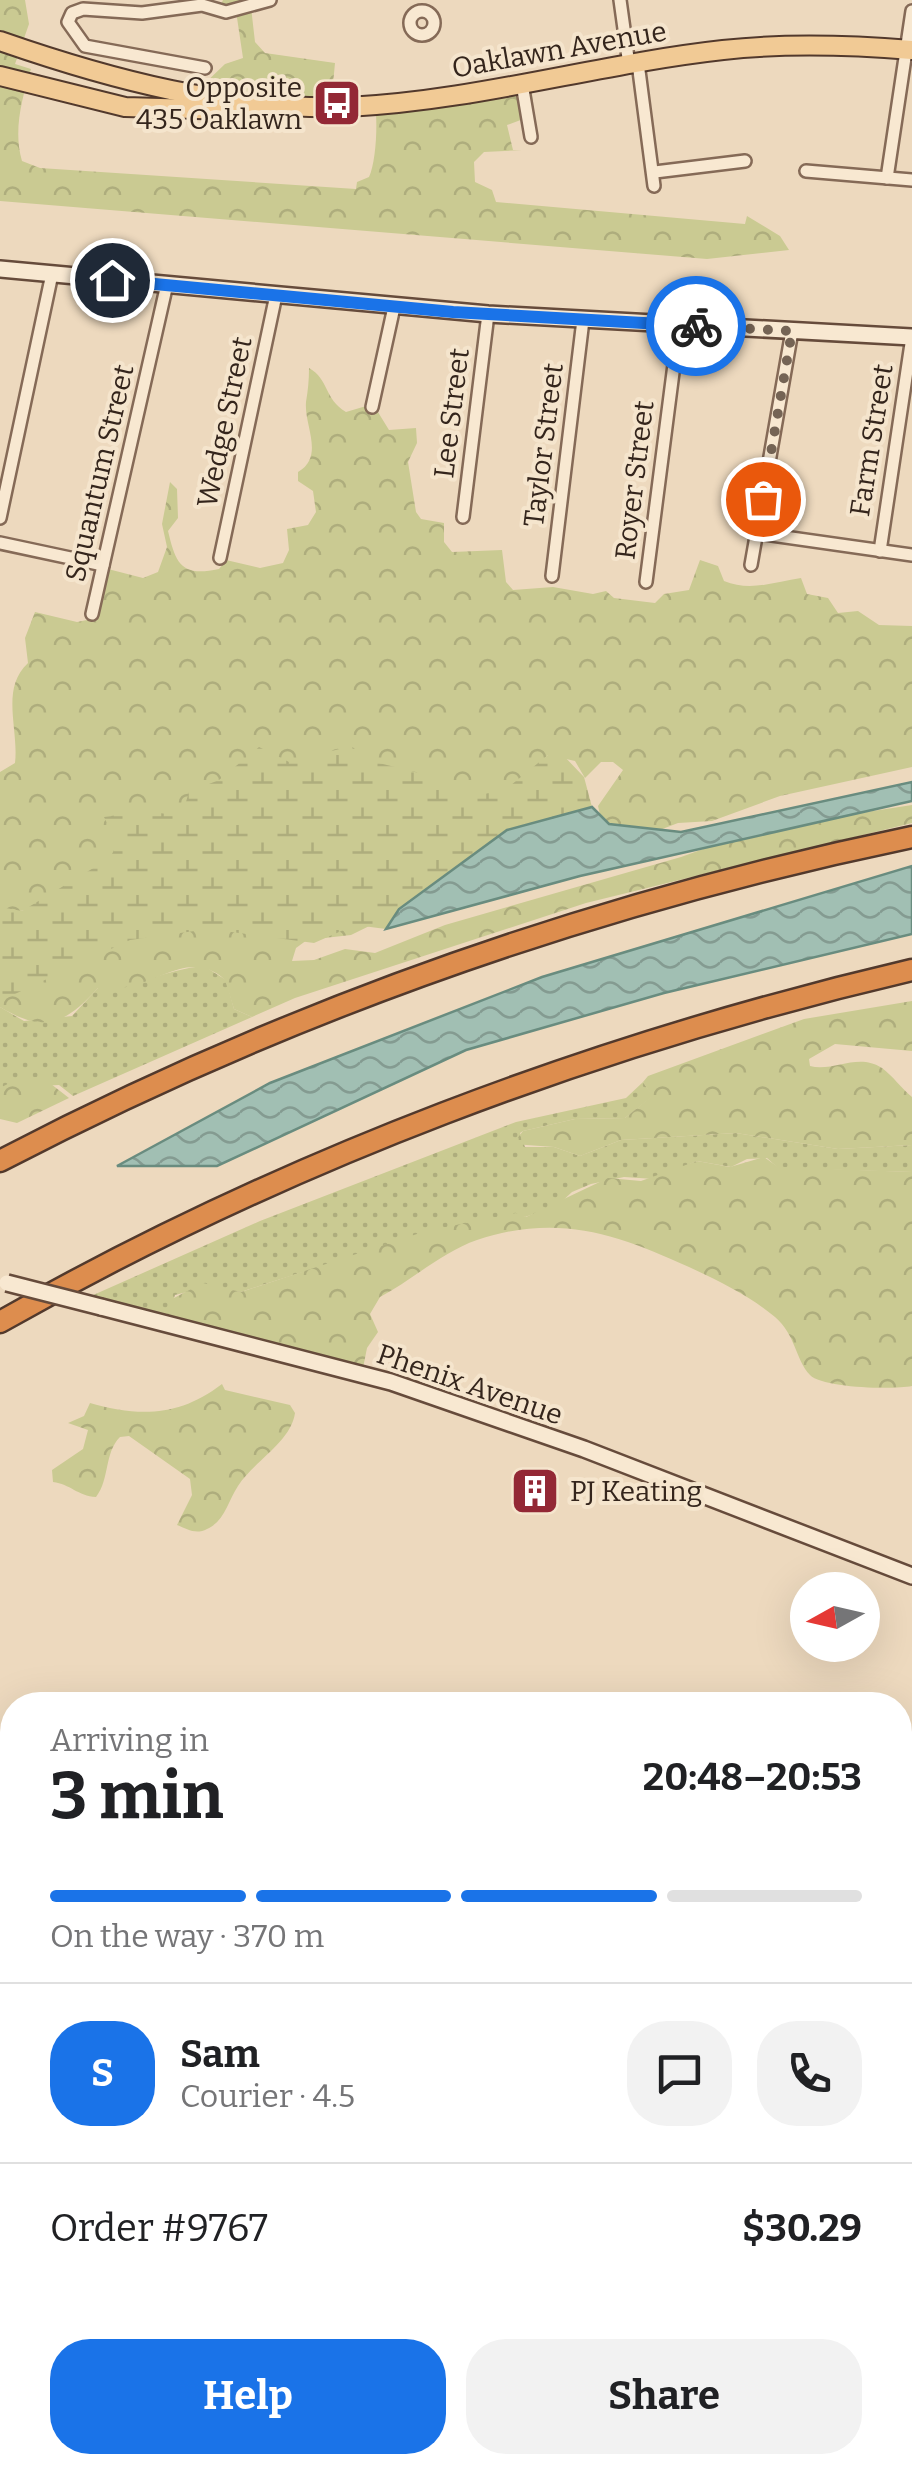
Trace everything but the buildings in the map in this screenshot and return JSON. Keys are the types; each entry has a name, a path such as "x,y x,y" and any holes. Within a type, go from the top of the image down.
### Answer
{"highway":[{"path":"0,1161 216,1056 408,978 628,905 912,826"},
{"path":"813,856 912,837"},
{"path":"0,1322 203,1218 412,1127 606,1056 912,970"},
{"path":"788,1002 912,982"}],"main road":[{"name":"Oaklawn Avenue","path":"0,41 143,84 275,106"},
{"name":"Oaklawn Avenue","path":"0,76 125,107 238,110 373,105 777,46 909,49"},
{"path":"0,269 488,314 912,337"},
{"name":"Phenix Avenue","path":"4,1282 391,1382 584,1450 912,1576"}],"street":[{"path":"205,68 106,52 78,42 68,22 82,8 142,13 202,5 226,12 270,0"},
{"path":"620,0 655,172 654,186"},
{"path":"887,178 912,11"},
{"path":"522,84 532,138"},
{"path":"655,172 744,161"},
{"path":"806,170 912,180"},
{"path":"0,518 52,274"},
{"name":"Squantum Street","path":"92,614 167,284"},
{"name":"Wedge Street","path":"220,558 276,295"},
{"path":"372,406 394,306"},
{"name":"Lee Street","path":"463,517 488,314"},
{"name":"Taylor Street","path":"552,576 583,320"},
{"name":"Royer Street","path":"646,582 679,326"},
{"path":"752,565 792,331"},
{"name":"Farm Street","path":"880,551 912,337"},
{"path":"757,532 912,555"},
{"path":"0,543 103,565"}],"green space":[{"path":"0,0 25,0 29,24 15,64 31,69 18,138 22,161 40,168 356,189 357,182 369,177 373,162 375,105 531,83 534,115 507,125 513,150 522,150 484,152 474,162 475,182 492,190 496,202 745,224 747,216 780,236 789,250 707,259 0,201"},
{"path":"223,0 268,0 251,7 255,42 265,53 335,63 331,105 201,87 225,64 243,58 236,11 219,9"},
{"path":"309,368 346,412 373,404 389,430 416,428 417,443 408,462 416,512 421,519 444,523 444,542 452,552 502,550 506,582 513,590 553,587 593,594 606,591 614,598 655,603 664,594 689,590 700,560 718,566 724,581 743,586 801,578 807,594 828,598 838,613 858,611 879,625 912,626 912,767 780,796 712,821 678,823 626,843 601,819 598,806 623,770 613,762 601,762 585,778 575,761 548,755 402,910 351,935 307,940 296,948 292,961 314,960 345,949 375,953 445,925 681,857 762,828 912,805 912,823 586,903 295,998 252,1017 234,1009 225,980 213,972 190,967 126,987 98,988 75,1010 54,1021 30,1020 0,1007 0,983 59,907 0,913 0,772 15,763 13,697 20,673 28,663 25,638 35,612 77,622 92,619 108,569 143,578 158,572 167,547 162,524 170,482 177,489 178,518 168,531 182,565 206,571 219,569 226,560 260,568 283,563 289,550 287,529 308,525 316,512 313,491 298,481 298,472 306,465 312,449 306,411"},
{"path":"351,746 371,761 423,774 464,798 505,790 548,755 562,754 584,777 592,807 507,830 399,909 386,929 355,925 314,943 209,929 130,940 0,1001 0,907 22,911 110,858 117,844 104,817 145,811 174,815 185,805 189,792 219,780 259,747 289,762"},
{"path":"204,966 226,980 234,1009 252,1017 73,1096 59,1085 0,1088 0,1007 24,1021 72,1016 98,988"},
{"path":"912,1001 912,1051 835,1044 809,1059 810,1066 864,1062 886,1071 912,1097 912,1145 838,1149 736,1133 621,1140 580,1156 554,1147 513,1144 523,1131 575,1119 625,1118 652,1096 643,1082 648,1076 804,1019"},
{"path":"42,1077 69,1098 17,1123 0,1119 0,1088 19,1078"},
{"path":"643,1082 653,1096 625,1118 575,1119 523,1131 520,1133 525,1147 554,1147 580,1156 621,1140 736,1133 838,1149 912,1145 912,1172 778,1168 767,1158 747,1159 731,1167 697,1161 654,1179 624,1177 591,1184 572,1192 557,1206 525,1217 508,1217 436,1234 241,1292 208,1289 175,1295 166,1323 82,1300 260,1221 516,1122 626,1098"},
{"path":"764,1157 778,1167 912,1172 912,1386 858,1387 817,1379 805,1369 782,1324 723,1283 637,1245 561,1228 506,1232 477,1240 380,1297 370,1314 378,1332 367,1348 362,1373 166,1323 170,1300 203,1283 241,1292 426,1231 516,1213 526,1217 608,1178 641,1181 697,1161 730,1167"},
{"path":"222,1384 225,1390 290,1405 295,1413 287,1433 245,1477 222,1516 203,1531 177,1525 192,1495 190,1479 129,1436 120,1437 115,1443 96,1497 53,1482 52,1470 83,1449 88,1430 68,1423 84,1416 90,1403 125,1411 158,1411 190,1403"}],"water":[{"path":"912,782 912,801 580,876 386,929 399,909 507,830 592,807 609,824 681,832"},
{"path":"912,866 912,934 664,993 466,1050 217,1166 117,1166 270,1083 542,977"}],"way so far":[{"path":"696,326 792,331 763,499"}],"place":[{"name":"Opposite 435 Oaklawn","path":"337,103"},
{"name":"PJ Keating","path":"535,1491"}],"route":[{"path":"112,280 453,312 696,326"}]}
